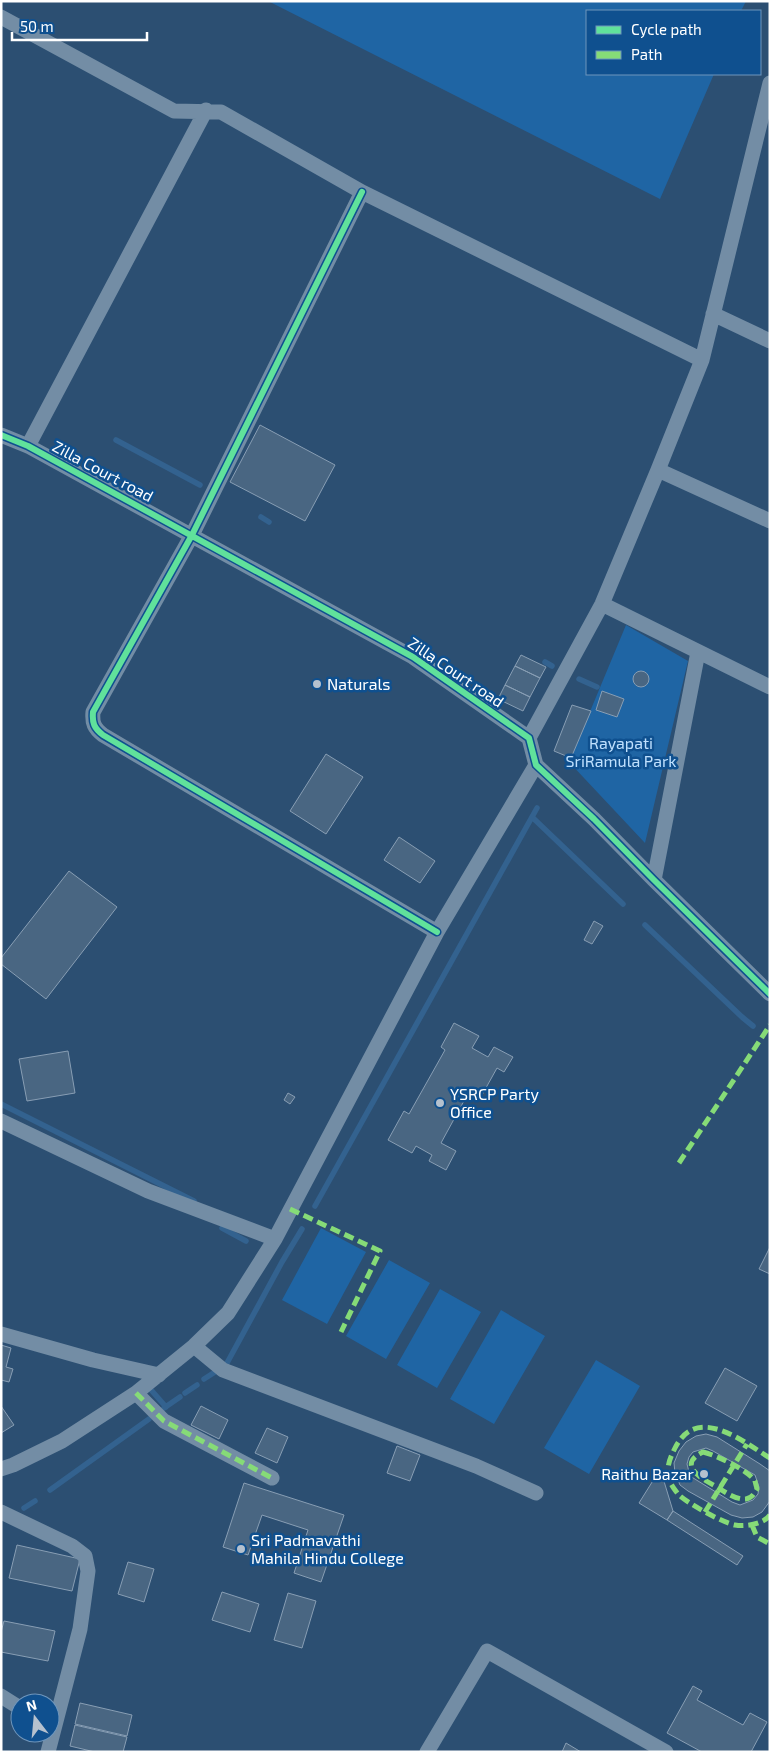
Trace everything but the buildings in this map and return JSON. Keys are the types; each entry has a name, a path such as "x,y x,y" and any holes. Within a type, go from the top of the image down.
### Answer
{"street":[{"path":"1,17 174,111 206,110 221,112 362,192 702,360"},
{"path":"770,83 763,140 713,314 702,360 602,604 529,738 536,765 594,819 770,994"},
{"path":"28,446 206,110"},
{"path":"362,192 192,535 93,712 92,721 96,730 111,740 437,932"},
{"path":"713,314 770,341"},
{"name":"Zilla Court road","path":"1,435 28,446 413,657 529,738"},
{"path":"658,470 770,521"},
{"path":"602,604 770,687"},
{"path":"654,880 698,652"},
{"path":"1,1469 13,1466 62,1441 136,1393 194,1346 228,1313 275,1239 437,932 536,765"},
{"path":"1,1121 148,1191 275,1239"},
{"path":"1,1334 93,1360 159,1375"},
{"path":"194,1346 223,1370 476,1466 536,1493"},
{"path":"136,1393 164,1421 272,1478"},
{"path":"1,1512 72,1546 85,1556 88,1571 80,1629 60,1700"},
{"path":"427,1752 487,1651 666,1752"}],"green space":[{"path":"268,1 746,1 742,10 586,10 586,75 714,75 660,199"},
{"name":"Rayapati SriRamula Park","path":"626,625 688,661 645,843 569,762"},
{"path":"321,1228 366,1252 327,1324 282,1300"},
{"path":"389,1260 430,1283 386,1359 346,1336"},
{"path":"440,1289 481,1312 437,1388 397,1365"},
{"path":"501,1310 545,1336 494,1424 450,1399"},
{"path":"596,1360 640,1386 589,1474 544,1448"}],"waterway":[{"path":"116,440 200,485"},
{"path":"261,517 269,522"},
{"path":"545,662 552,666"},
{"path":"579,679 597,687"},
{"path":"315,1206 537,808"},
{"path":"532,817 623,904"},
{"path":"645,925 753,1026"},
{"path":"1,1104 194,1201"},
{"path":"222,1228 246,1241"},
{"path":"227,1363 302,1229"},
{"path":"204,1379 215,1372"},
{"path":"185,1393 197,1385"},
{"path":"152,1391 166,1407"},
{"path":"164,1408 180,1397"},
{"path":"50,1490 149,1419"},
{"path":"24,1508 35,1501"}],"marked path":[{"path":"679,1163 770,1025"},
{"path":"290,1209 380,1251 341,1332"},
{"path":"136,1393 164,1421 272,1478"},
{"path":"770,1458 733,1436 707,1427 695,1429 684,1435 675,1448 668,1468 671,1484 682,1498 722,1520 744,1526 759,1523 770,1515"},
{"path":"705,1512 747,1444"},
{"path":"703,1452 716,1456 746,1472 755,1481 757,1489 753,1496 746,1499 735,1497 699,1476 694,1471 692,1462 695,1457 703,1452"},
{"path":"752,1525 757,1537 770,1544"}],"cycle path":[{"path":"362,192 192,535 93,712 93,719 94,725 103,735 437,932"},
{"path":"1,435 28,446 413,657 529,738 536,765 594,819 770,994"}],"place":[{"name":"Naturals","path":"317,684"},
{"name":"YSRCP Party Office","path":"440,1103"},
{"name":"Raithu Bazar","path":"704,1474"},
{"name":"Sri Padmavathi Mahila Hindu College","path":"241,1549"}]}
